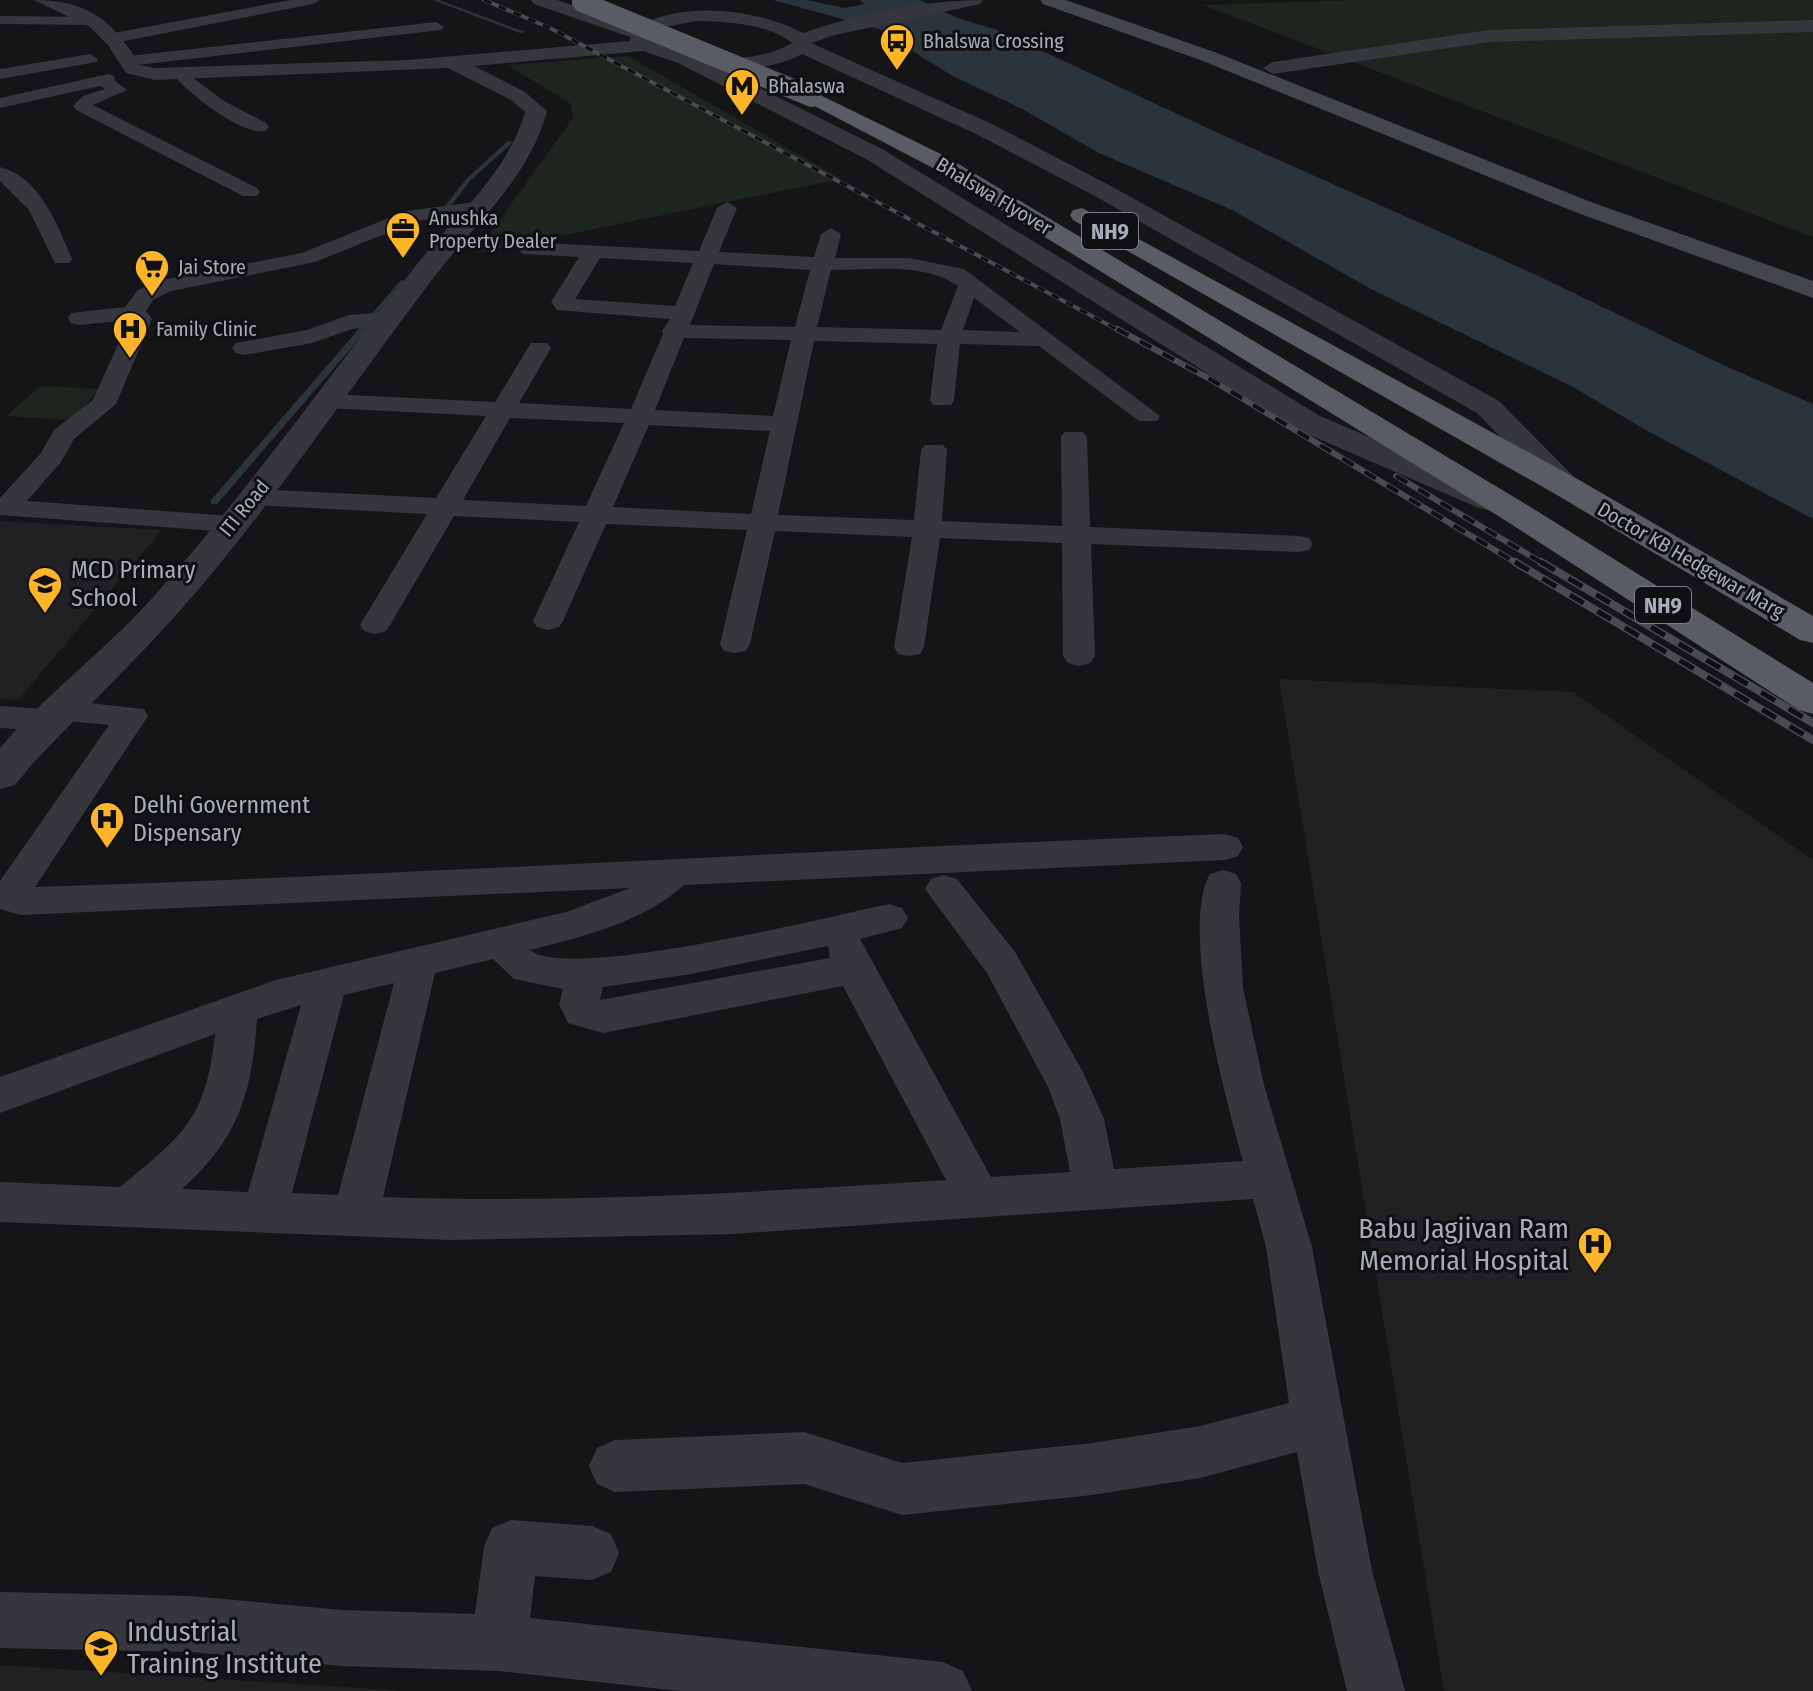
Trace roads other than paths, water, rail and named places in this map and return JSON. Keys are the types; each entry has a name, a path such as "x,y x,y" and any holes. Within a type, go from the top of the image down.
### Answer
{"highway":[{"name":"Bhalswa Flyover","path":"624,0 961,148"},
{"name":"Bhalswa Flyover","path":"580,1 828,90 939,162 1512,510"},
{"name":"Bhalswa Flyover","path":"1056,201 1569,488"},
{"name":"Doctor KB Hedgewar Marg","path":"1569,488 1813,632"},
{"name":"NH9","path":"1512,510 1813,701"}],"main road":[{"path":"1049,0 1210,57 1549,193 1813,290"},
{"path":"1083,0 1273,68 1574,185 1813,273"},
{"path":"1549,193 1574,185"}],"street":[{"path":"0,74 125,54 313,0"},
{"path":"540,0 597,20 685,59 874,154 1309,423 1512,510"},
{"path":"687,0 741,19"},
{"path":"685,59 752,63 784,56 822,26 920,0"},
{"path":"0,18 49,2 79,10 98,21 125,54 181,74 453,63 642,40 653,25 679,18 711,16 769,25 822,26 974,0"},
{"path":"0,18 98,21"},
{"path":"554,52 592,33 598,25 597,20"},
{"path":"769,25 1101,190 1488,407 1569,488"},
{"path":"1273,68 1489,36 1813,26"},
{"path":"0,59 125,54 436,27"},
{"path":"0,103 102,80 125,54"},
{"name":"ITI Road","path":"0,775 165,606 328,401 471,213 515,162 533,132 536,111 518,96 453,63"},
{"path":"181,74 196,92 260,127"},
{"path":"102,80 119,90 89,100 82,106 250,192"},
{"path":"0,173 31,195 41,209 62,259"},
{"path":"548,621 640,417 727,208"},
{"path":"134,313 138,300 165,286 308,258 413,215 471,213"},
{"path":"735,644 765,523 783,424 831,234"},
{"path":"524,248 822,264 909,264 956,274 1148,416"},
{"path":"593,252 562,302 565,305 677,322 804,336 1044,339"},
{"path":"942,400 948,339 955,314 970,284"},
{"path":"3,507 52,456 64,424 104,404 141,319 134,313 79,318"},
{"path":"244,348 312,336 349,322 389,319"},
{"path":"375,625 539,348"},
{"path":"328,401 783,424"},
{"path":"1074,437 1079,656"},
{"path":"909,647 927,529 934,450"},
{"path":"253,497 765,523 1299,544"},
{"path":"3,507 231,524"},
{"path":"0,717 132,716 12,892 13,899 185,897 971,856 1224,865 1220,915 1223,988 1243,1085 1292,1263 1345,1571 1376,1691"},
{"path":"0,1095 238,1009 328,982 569,926 626,907 650,894 677,871"},
{"path":"944,889 1001,963 1068,1084 1082,1119 1096,1192"},
{"path":"503,942 515,960 530,969 554,974 587,973 731,952 889,918"},
{"path":"838,929 854,969 980,1200"},
{"path":"355,1218 419,960"},
{"path":"587,973 579,1004 582,1012 603,1017 854,969"},
{"path":"264,1214 328,982"},
{"path":"127,1208 173,1169 205,1132 225,1099 238,1009"},
{"path":"0,1202 451,1220 732,1214 1268,1179"},
{"path":"615,1466 804,1458 832,1463 883,1486 902,1489 1092,1469 1200,1452 1317,1421"},
{"path":"499,1643 511,1547 592,1553"},
{"path":"0,1620 191,1624 342,1638 499,1643 943,1691"}],"waterway":[{"path":"435,0 522,32"},
{"path":"448,231 457,221 450,216 448,206 468,180 510,142"},
{"path":"214,502 404,282"}],"railway":[{"path":"484,0 550,28 1120,331"},
{"path":"1117,329 1210,379 1518,564"},
{"path":"1396,476 1544,564"},
{"path":"1515,562 1813,740"},
{"path":"1541,562 1813,723"}],"place":[{"name":"Bhalswa Crossing","path":"897,72"},
{"name":"Bhalaswa","path":"742,117"},
{"name":"Anushka Property Dealer","path":"403,260"},
{"name":"Jai Store","path":"152,298"},
{"name":"Family Clinic","path":"130,360"},
{"name":"MCD Primary School","path":"45,615"},
{"name":"Delhi Government Dispensary","path":"107,850"},
{"name":"Babu Jagjivan Ram Memorial Hospital","path":"1595,1275"},
{"name":"Industrial Training Institute","path":"101,1678"}]}
